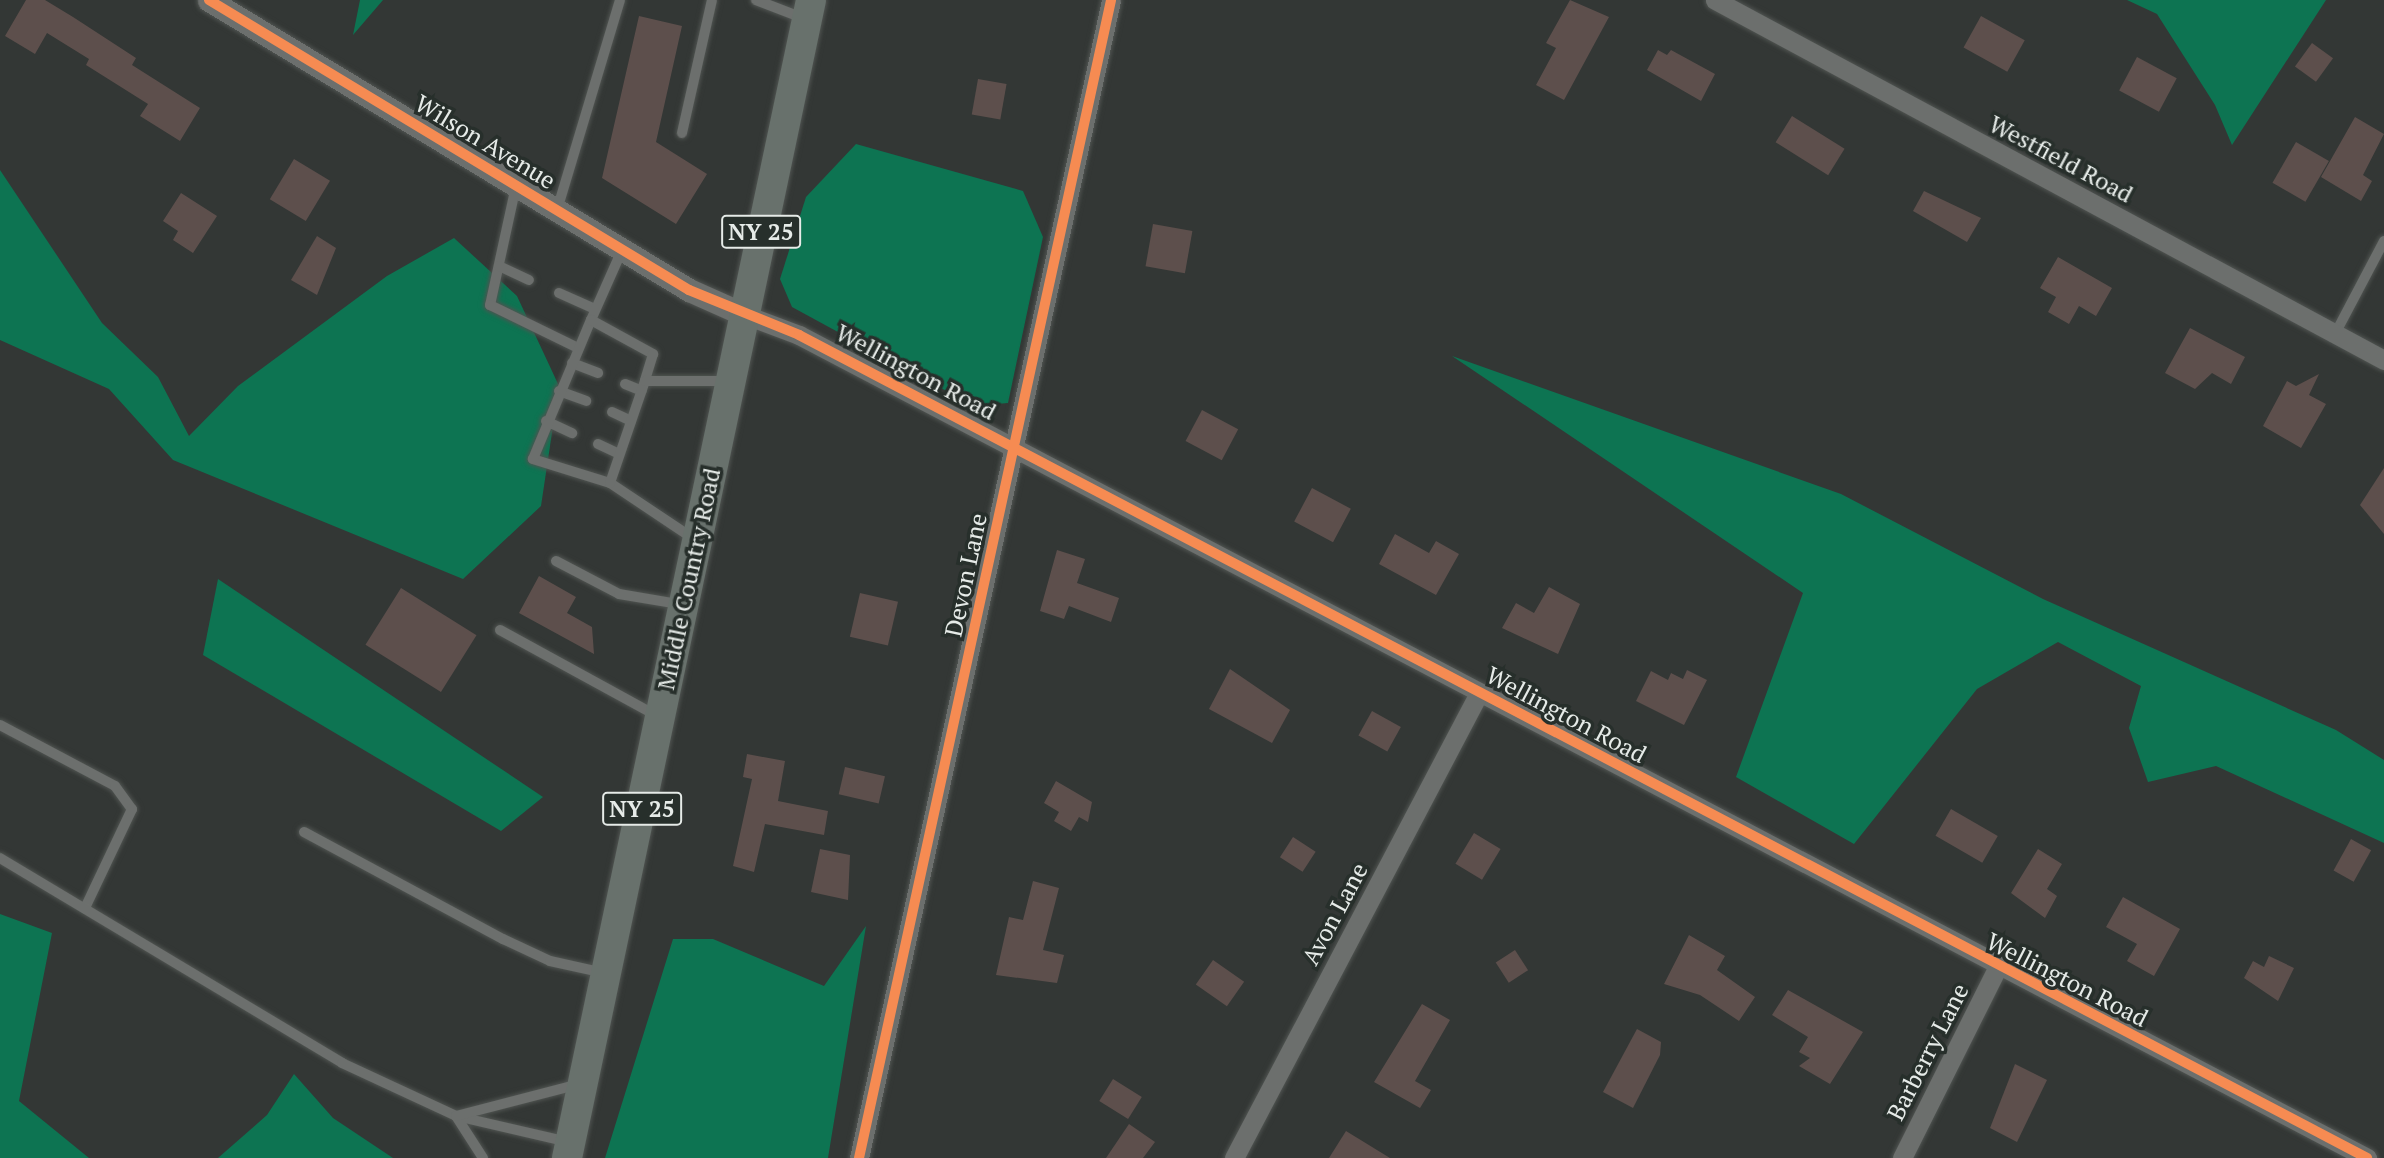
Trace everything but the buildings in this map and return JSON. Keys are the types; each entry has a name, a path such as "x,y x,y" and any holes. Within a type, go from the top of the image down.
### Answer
{"main road":[{"name":"Middle Country Road","path":"569,1150 809,10"}],"street":[{"name":"Wilson Avenue","path":"209,0 622,249 743,314"},
{"name":"Devon Lane","path":"859,1158 1016,447 1111,0"},
{"name":"Westfield Road","path":"1715,0 2384,360"},
{"name":"Wellington Road","path":"743,314 799,335 1016,447 1997,968 2367,1158"},
{"name":"Avon Lane","path":"1234,1158 1479,693"},
{"name":"Barberry Lane","path":"1902,1158 1997,968"}],"lane":[{"path":"557,210 620,0"},
{"path":"682,133 712,0"},
{"path":"756,0 809,10"},
{"path":"516,186 490,305 578,348"},
{"path":"2335,334 2384,241"},
{"path":"622,249 546,421 533,459 610,483 697,540"},
{"path":"499,266 529,280"},
{"path":"559,293 653,354 610,483"},
{"path":"572,363 598,373"},
{"path":"625,384 644,386 729,381"},
{"path":"559,391 586,401"},
{"path":"612,412 631,421"},
{"path":"546,421 572,433"},
{"path":"598,444 620,454"},
{"path":"556,561 619,594 683,605"},
{"path":"500,630 660,718"},
{"path":"0,725 115,786 132,809 85,908"},
{"path":"304,832 527,950 608,974"},
{"path":"0,858 342,1063 456,1116 569,1150"},
{"path":"456,1116 584,1084"},
{"path":"456,1116 483,1158"}],"green space":[{"path":"360,0 383,0 353,35"},
{"path":"2127,0 2326,0 2232,145 2215,105 2157,14"},
{"path":"856,144 1023,191 1043,237 1008,403 974,406 792,307 780,279 806,197"},
{"path":"0,170 102,323 158,377 189,436 238,386 387,276 454,238 517,296 559,386 541,506 463,579 173,460 109,389 0,340"},
{"path":"1452,356 1841,494 2043,599 2336,730 2384,760 2384,843 2216,766 2148,782 2129,728 2141,686 2058,642 1977,689 1854,844 1736,777 1803,593"},
{"path":"218,579 543,797 501,831 203,655"},
{"path":"0,914 52,933 19,1101 89,1158 0,1158"},
{"path":"866,926 828,1158 605,1158 673,939 713,939 824,986"},
{"path":"294,1074 333,1118 393,1158 218,1158 267,1115"}],"cycle path":[{"path":"209,0 689,290 799,335 2367,1158"},
{"path":"859,1158 1111,0"}]}
